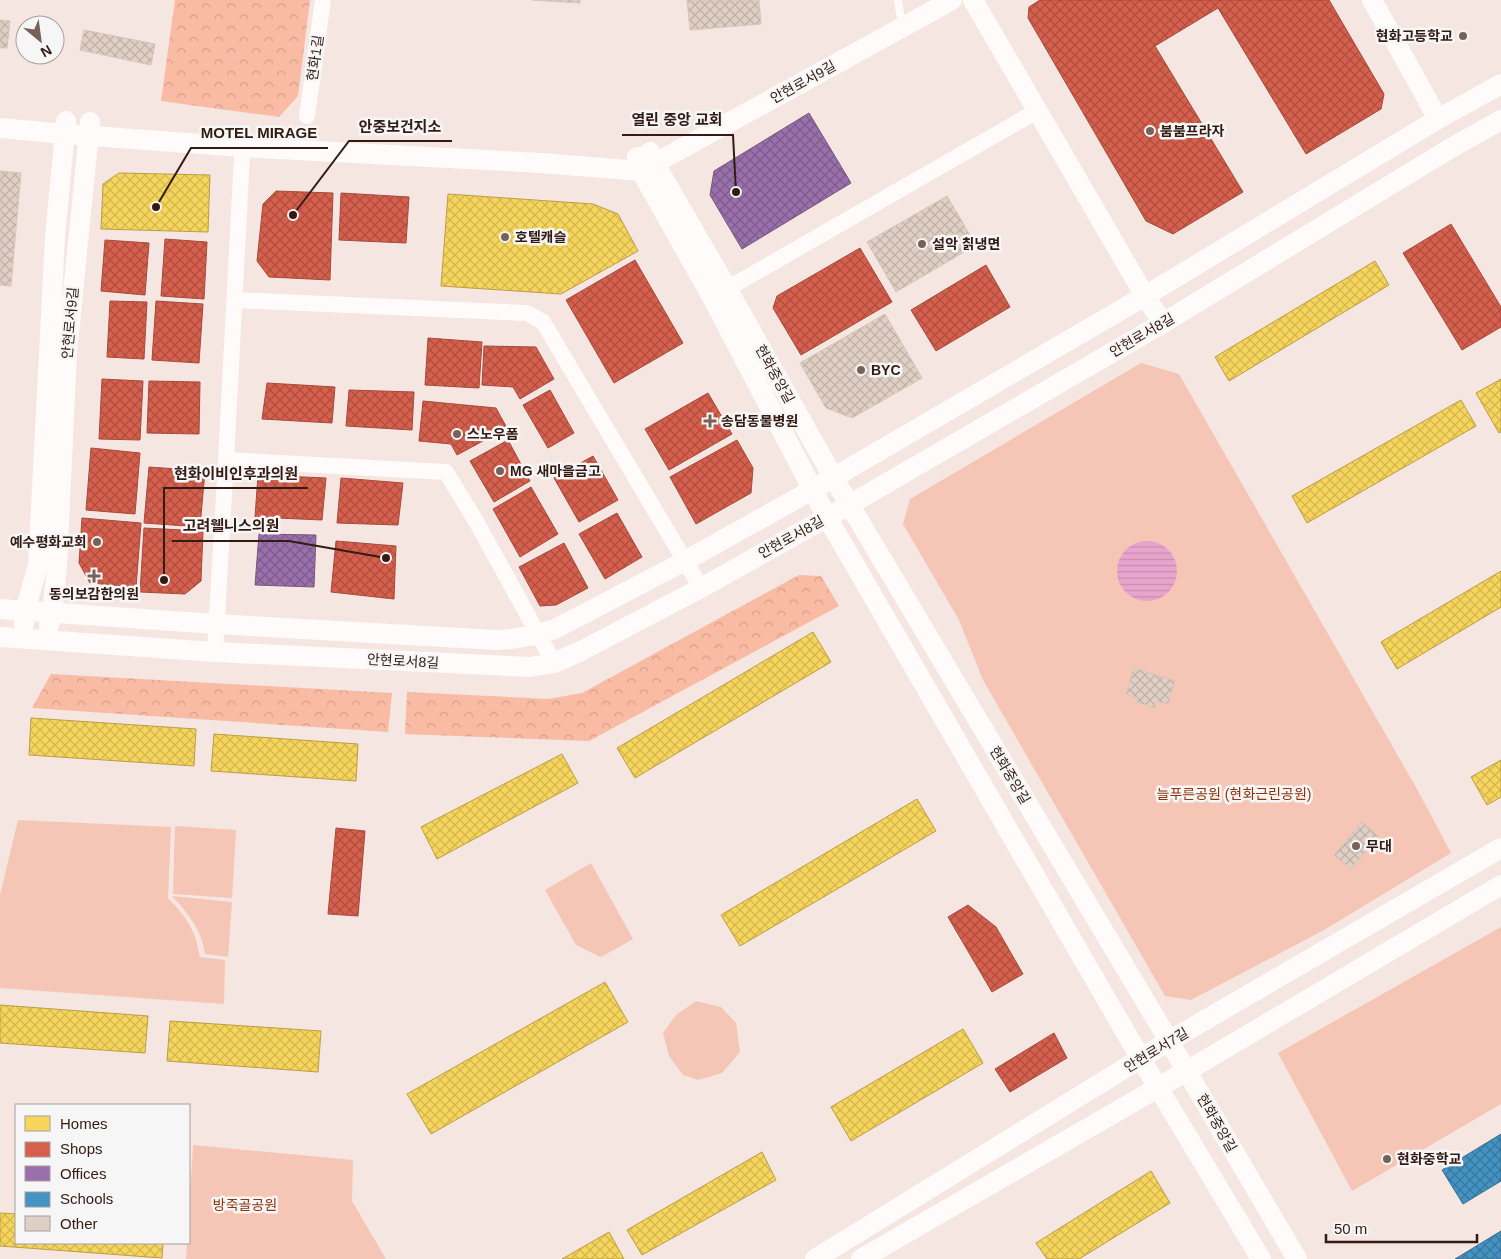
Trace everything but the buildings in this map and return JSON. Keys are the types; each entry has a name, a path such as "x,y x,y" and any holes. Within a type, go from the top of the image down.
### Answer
{"street":[{"name":"현화1길","path":"306,116 323,0"},
{"name":"안현로서9길","path":"646,161 899,7 925,0"},
{"name":"안현로서9길","path":"646,161 952,0"},
{"path":"973,0 1145,296 1163,323"},
{"path":"1372,0 1438,119"},
{"name":"안현로서8길","path":"0,609 216,624 497,640 518,639 555,629 685,561 833,478 1145,296 1438,119 1501,84"},
{"path":"720,293 1037,111"},
{"path":"0,116 65,128"},
{"name":"안현로서8길","path":"0,637 215,652 530,667 554,664 701,588 849,505 1163,323 1451,148 1501,120"},
{"path":"0,128 89,129 540,163 646,161 720,293 812,490 827,517 1141,1059 1261,1259"},
{"path":"23,639 25,611 38,565 55,237 65,128"},
{"name":"안현로서9길","path":"46,640 52,613 57,567 67,354 89,129"},
{"path":"215,652 243,142"},
{"name":"현화중앙길","path":"720,293 1170,1041 1296,1259"},
{"path":"235,300 526,313 544,322 701,588"},
{"path":"226,460 446,472 478,523 554,664"},
{"name":"안현로서7길","path":"815,1259 1170,1041 1501,848"},
{"path":"860,1259 1187,1071 1501,885"}],"green space":[{"path":"175,0 310,0 298,96 279,117 161,101"},
{"name":"늘푸른공원 (현화근린공원)","path":"1141,363 1179,374 1417,789 1451,853 1324,930 1191,1000 1165,996 983,680 959,620 903,524 910,499"},
{"path":"799,575 821,576 839,606 589,741 405,734 407,692 548,699 582,693"},
{"path":"51,674 392,693 388,732 32,708"},
{"path":"18,820 171,827 168,898 193,931 200,957 225,960 224,1004 0,988 0,895"},
{"path":"175,826 236,830 232,898 173,894"},
{"path":"591,863 633,939 601,957 576,945 545,890"},
{"path":"172,896 232,902 228,957 205,954 201,937 193,922"},
{"path":"1501,927 1501,1104 1352,1191 1278,1053"},
{"path":"696,1001 721,1007 736,1023 740,1052 722,1073 698,1080 683,1075 669,1056 663,1033 676,1015"},
{"name":"방죽골공원","path":"193,1145 353,1160 352,1201 386,1259 186,1259 187,1244 190,1244"}],"shaded area":[{"path":"1147,541 1163,546 1168,550 1172,555 1177,571 1172,587 1168,592 1163,596 1147,601 1131,596 1126,592 1122,587 1117,571 1122,555 1126,550 1131,546"}],"place":[{"name":"현화고등학교","path":"1463,36"},
{"name":"붐붐프라자","path":"1150,131"},
{"name":"열린 중앙 교회","path":"736,192"},
{"name":"MOTEL MIRAGE","path":"156,207"},
{"name":"안중보건지소","path":"293,215"},
{"name":"호텔캐슬","path":"505,237"},
{"name":"설악 칡냉면","path":"922,244"},
{"name":"BYC","path":"861,370"},
{"name":"송담동물병원","path":"710,421"},
{"name":"스노우폼","path":"457,434"},
{"name":"MG 새마을금고","path":"500,471"},
{"name":"예수평화교회","path":"97,542"},
{"name":"고려웰니스의원","path":"386,558"},
{"name":"동의보감한의원","path":"94,576"},
{"name":"현화이비인후과의원","path":"164,580"},
{"name":"무대","path":"1356,846"},
{"name":"현화중학교","path":"1387,1159"}]}
